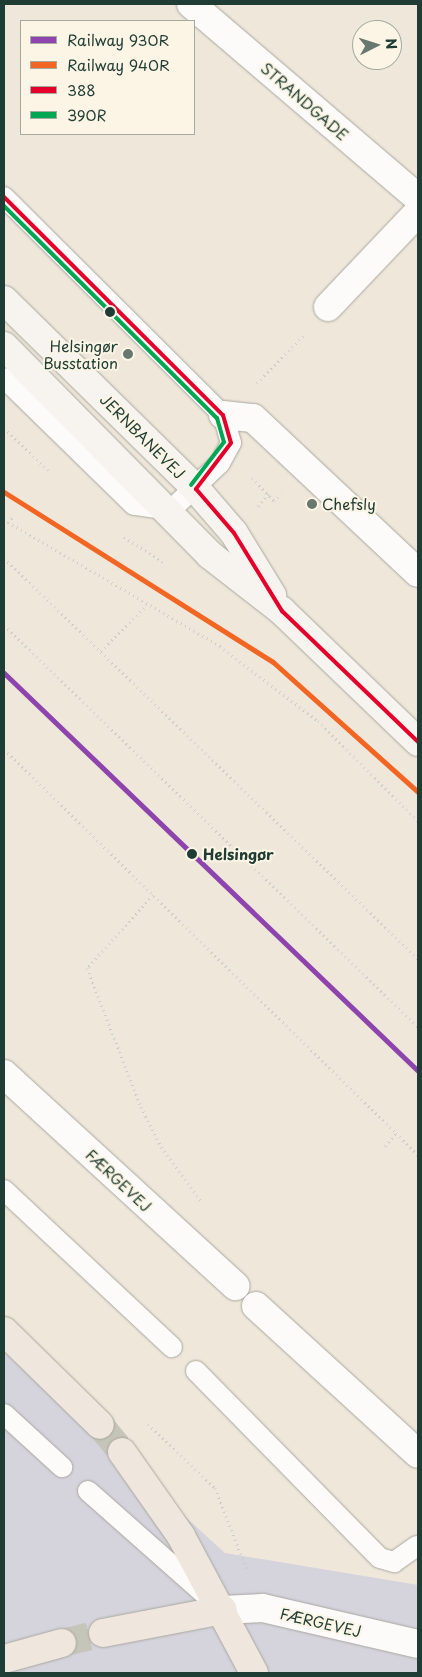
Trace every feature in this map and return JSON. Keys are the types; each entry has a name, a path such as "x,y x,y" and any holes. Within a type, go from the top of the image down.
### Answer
{"main road":[{"name":"JERNBANEVEJ","path":"4,300 196,490 234,533 282,611"},
{"name":"JERNBANEVEJ","path":"4,346 171,510 210,555 282,611 418,742"},
{"path":"4,1331 100,1425"},
{"path":"122,1452 181,1536 224,1610 254,1673"},
{"path":"103,1633 224,1610"},
{"path":"4,1659 62,1643"}],"street":[{"name":"STRANDGADE","path":"191,4 418,198"},
{"path":"328,307 418,212"},
{"path":"223,415 253,418 418,573"},
{"name":"FÆRGEVEJ","path":"4,1074 235,1286"},
{"path":"256,1306 418,1454"},
{"name":"FÆRGEVEJ","path":"224,1610 263,1608 418,1644"}],"lane":[{"path":"4,197 223,415 231,443 196,490 171,510 134,505 4,378"},
{"path":"4,1190 172,1346"},
{"path":"196,1371 380,1558 394,1562 417,1546"},
{"path":"4,1414 62,1468"},
{"path":"88,1490 224,1610"}],"path":[{"path":"271,370 279,362"},
{"path":"4,526 14,516"},
{"path":"8,522 147,606 220,646 318,721 418,821"},
{"path":"4,558 418,959"},
{"path":"101,651 147,606"},
{"path":"4,625 418,1027"},
{"path":"4,749 418,1155"},
{"path":"153,895 87,968 140,1107 161,1147 210,1215 201,1222 168,1225"},
{"path":"385,1146 396,1133"},
{"path":"148,1424 215,1488 263,1608"}],"shaded area":[{"path":"4,1352 225,1553 418,1585 418,1673 4,1673"}],"tunnel":[{"path":"100,1425 122,1452"},
{"path":"62,1643 103,1633"}],"rail line":[{"name":"940R","path":"4,492 273,662 418,792"},
{"name":"930R","path":"4,673 418,1071"}],"transit line":[{"name":"388","path":"4,197 223,415 231,443 196,489"},
{"name":"390R","path":"4,206 217,418 224,442 191,485"},
{"name":"388","path":"196,489 234,533 282,611 418,742"}],"place":[{"name":"Helsingør Busstation","path":"128,354"},
{"name":"Chefsly","path":"312,504"},
{"name":"Helsingør","path":"192,854"}]}
